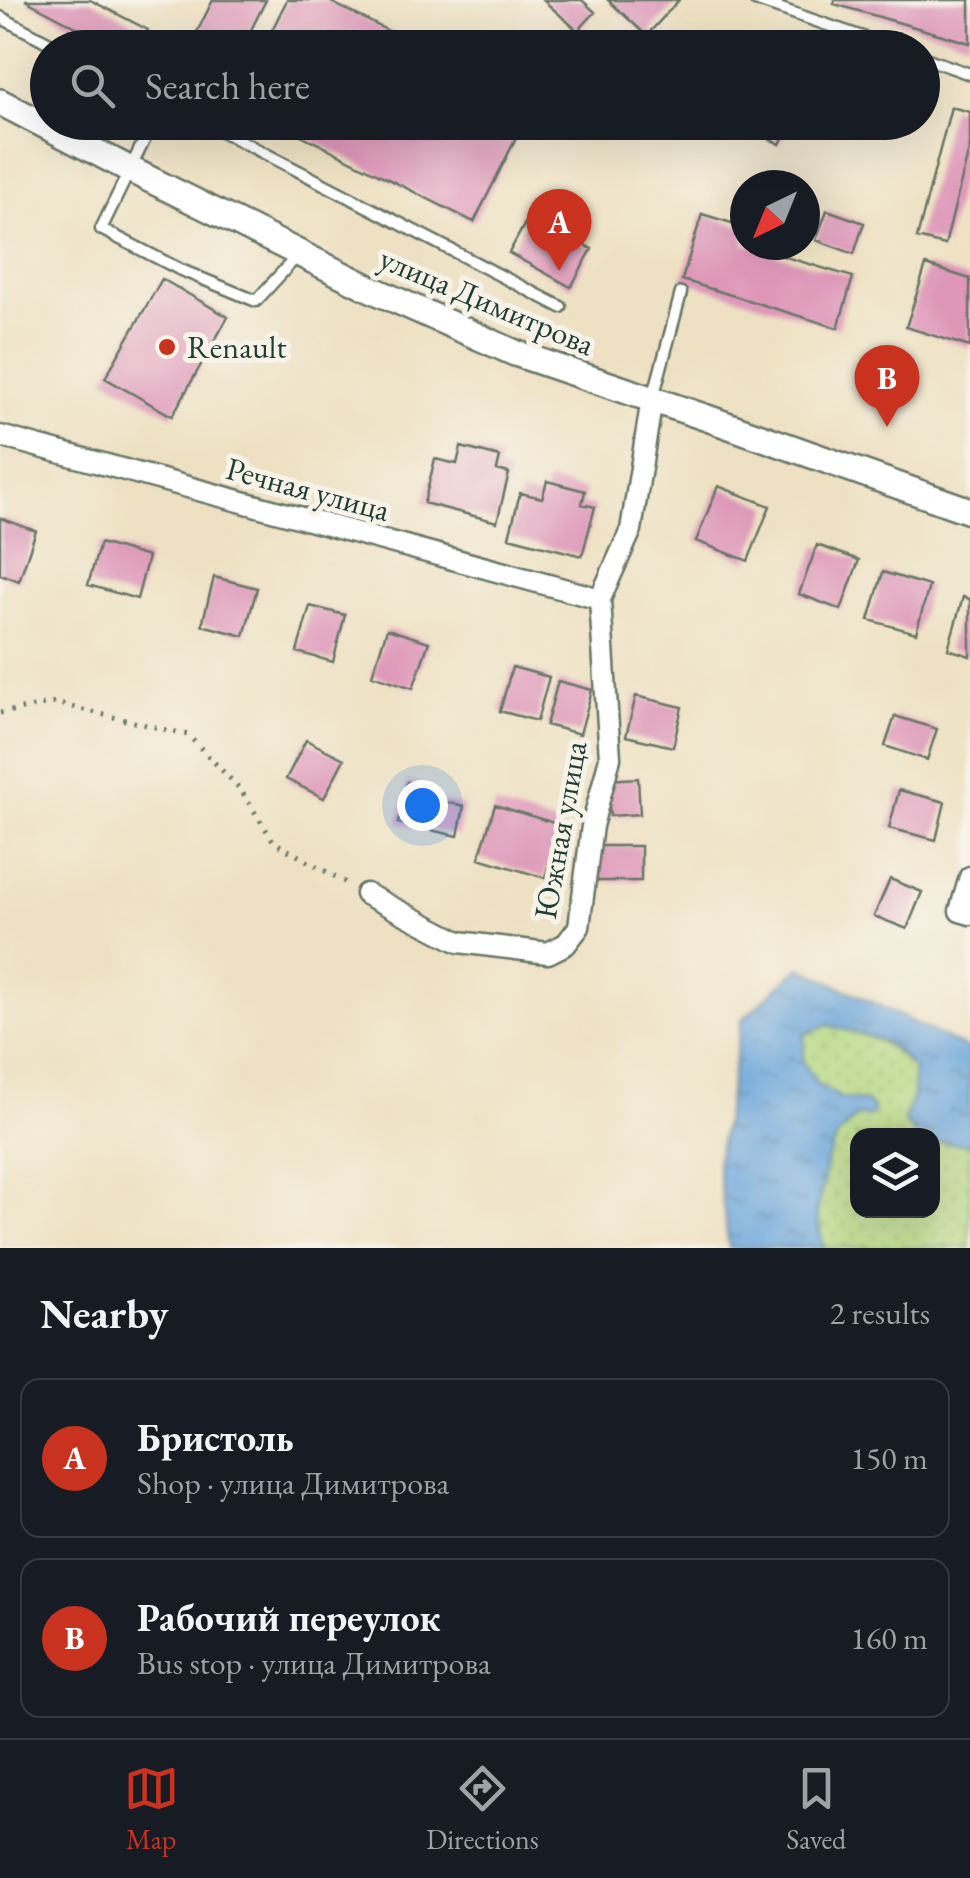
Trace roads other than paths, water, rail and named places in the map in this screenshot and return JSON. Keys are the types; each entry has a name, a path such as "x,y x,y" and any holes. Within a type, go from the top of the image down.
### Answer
{"street":[{"name":"улица Димитрова","path":"0,102 30,118"},
{"name":"улица Димитрова","path":"73,140 440,321 515,353 970,511"},
{"name":"Южная улица","path":"366,894 459,942 548,953 566,944 579,927 592,826 610,758 600,599 630,530 652,399"},
{"name":"Речная улица","path":"0,436 600,599"},
{"path":"965,913 970,877"}],"lane":[{"path":"756,0 842,30"},
{"path":"0,17 30,33"},
{"path":"940,63 970,74"},
{"path":"144,140 101,229 181,270 256,301 300,253"},
{"path":"239,140 561,307"},
{"path":"652,399 682,293"}],"water":[{"path":"800,967 970,1050 970,1144 940,1142 940,1128 910,1128 904,1121 913,1096 914,1070 899,1052 878,1039 828,1025 805,1034 803,1062 818,1085 841,1098 866,1102 874,1108 870,1116 856,1117 838,1135 827,1160 817,1213 823,1248 729,1248 717,1162 742,1020"}],"place":[{"name":"Бристоль","path":"559,271"},
{"name":"Renault","path":"167,347"},
{"name":"Рабочий переулок","path":"887,427"}]}
